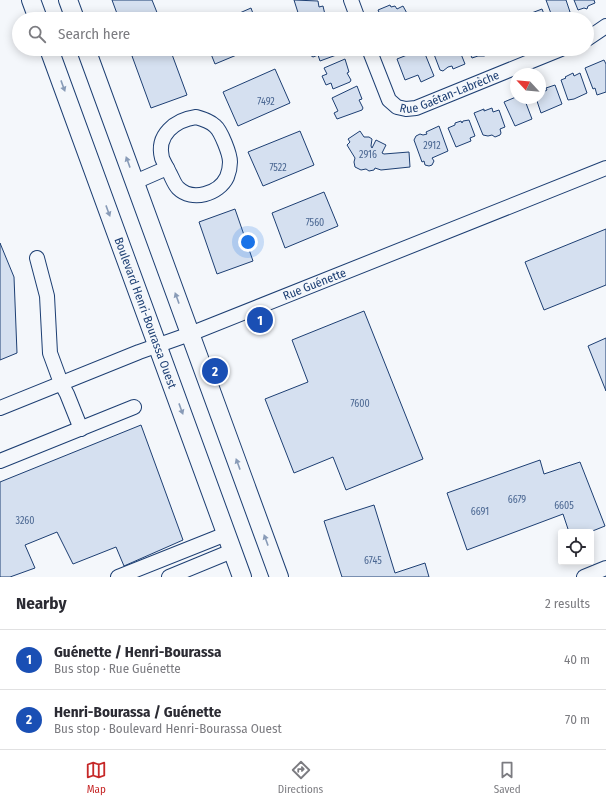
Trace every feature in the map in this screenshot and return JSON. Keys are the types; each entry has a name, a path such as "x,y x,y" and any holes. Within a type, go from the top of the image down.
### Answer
{"main road":[{"path":"32,0 36,12"},
{"path":"68,0 72,12"},
{"name":"Boulevard Henri-Bourassa Ouest","path":"52,56 242,577"},
{"path":"89,56 279,577"}],"street":[{"path":"351,0 355,12"},
{"path":"594,34 606,26"},
{"name":"Rue Gaétan-Labrèche","path":"372,56 389,100 397,107 406,109 416,108 544,56"},
{"path":"186,118 206,120 220,131 230,160 230,170 223,182 213,192 204,195 186,193 177,188 167,168 162,158 161,148 163,138 176,122 186,118"},
{"path":"135,182 167,168"},
{"name":"Rue Guénette","path":"0,408 606,168"},
{"path":"37,258 47,296 50,353 81,429"},
{"path":"0,462 134,407"},
{"path":"118,577 226,534"},
{"path":"176,576 232,551"},
{"path":"584,577 606,568"}],"building":[{"path":"112,0 152,0 157,12 116,12"},
{"path":"294,0 318,1 319,7 323,6 324,12 298,12"},
{"path":"546,0 566,0 570,12 550,12"},
{"path":"574,0 594,0 595,3 588,6 587,9 584,8 578,10"},
{"path":"390,5 391,7 395,6 397,9 403,6 406,12 379,12 378,10"},
{"path":"251,8 252,12 242,12"},
{"path":"542,9 543,12 534,12"},
{"path":"132,56 173,56 187,95 151,108"},
{"path":"212,56 234,56 215,64"},
{"path":"318,56 334,56 320,61"},
{"path":"404,56 426,56 434,76 421,82 418,75 405,80 397,59"},
{"path":"435,56 462,56 465,64 453,69 452,66 443,71 440,70"},
{"path":"345,59 349,72 347,73 351,80 350,82 333,89 331,83 326,85 322,76 327,74 324,68"},
{"path":"604,60 606,64 606,92 597,95 595,88 593,89 585,68"},
{"path":"275,69 290,103 238,126 223,92"},
{"path":"573,73 574,76 580,73 587,93 568,100 561,80"},
{"path":"555,85 562,104 541,113 538,104 546,104 546,88"},
{"path":"357,86 362,99 359,100 363,108 362,110 337,119 334,113 338,111 332,98"},
{"path":"510,100 510,104 526,104 532,119 515,126 504,102"},
{"path":"492,108 493,112 499,110 505,127 500,129 500,135 495,137 492,135 483,135 474,113"},
{"path":"469,120 475,136 470,138 471,141 456,147 448,128 455,125 455,123 461,121 462,123 463,121"},
{"path":"439,126 448,151 432,158 434,161 432,165 425,165 424,161 422,162 414,140 416,136 420,134 427,134 426,132"},
{"path":"300,131 314,165 263,186 248,152"},
{"path":"360,131 364,137 369,137 372,139 372,148 376,140 386,145 382,153 384,154 409,152 410,167 381,170 375,168 374,170 369,171 366,169 361,170 355,167 355,158 347,145 350,142 348,139"},
{"path":"324,192 338,226 285,248 272,213"},
{"path":"235,209 253,261 217,274 199,222"},
{"path":"606,229 606,285 544,310 525,262"},
{"path":"0,243 14,277 17,353 0,360"},
{"path":"364,311 423,459 346,490 333,457 294,473 265,399 308,382 292,340"},
{"path":"606,338 606,391 588,346"},
{"path":"141,425 183,540 124,566 116,547 73,564 57,532 25,545 35,568 10,577 0,577 0,482"},
{"path":"540,460 544,474 580,462 605,526 594,530 594,529 568,529 563,514 467,550 447,493"},
{"path":"374,505 395,573 425,563 429,577 342,577 324,521"}],"place":[{"name":"Guénette / Henri-Bourassa","path":"260,320"},
{"name":"Henri-Bourassa / Guénette","path":"215,371"}]}
